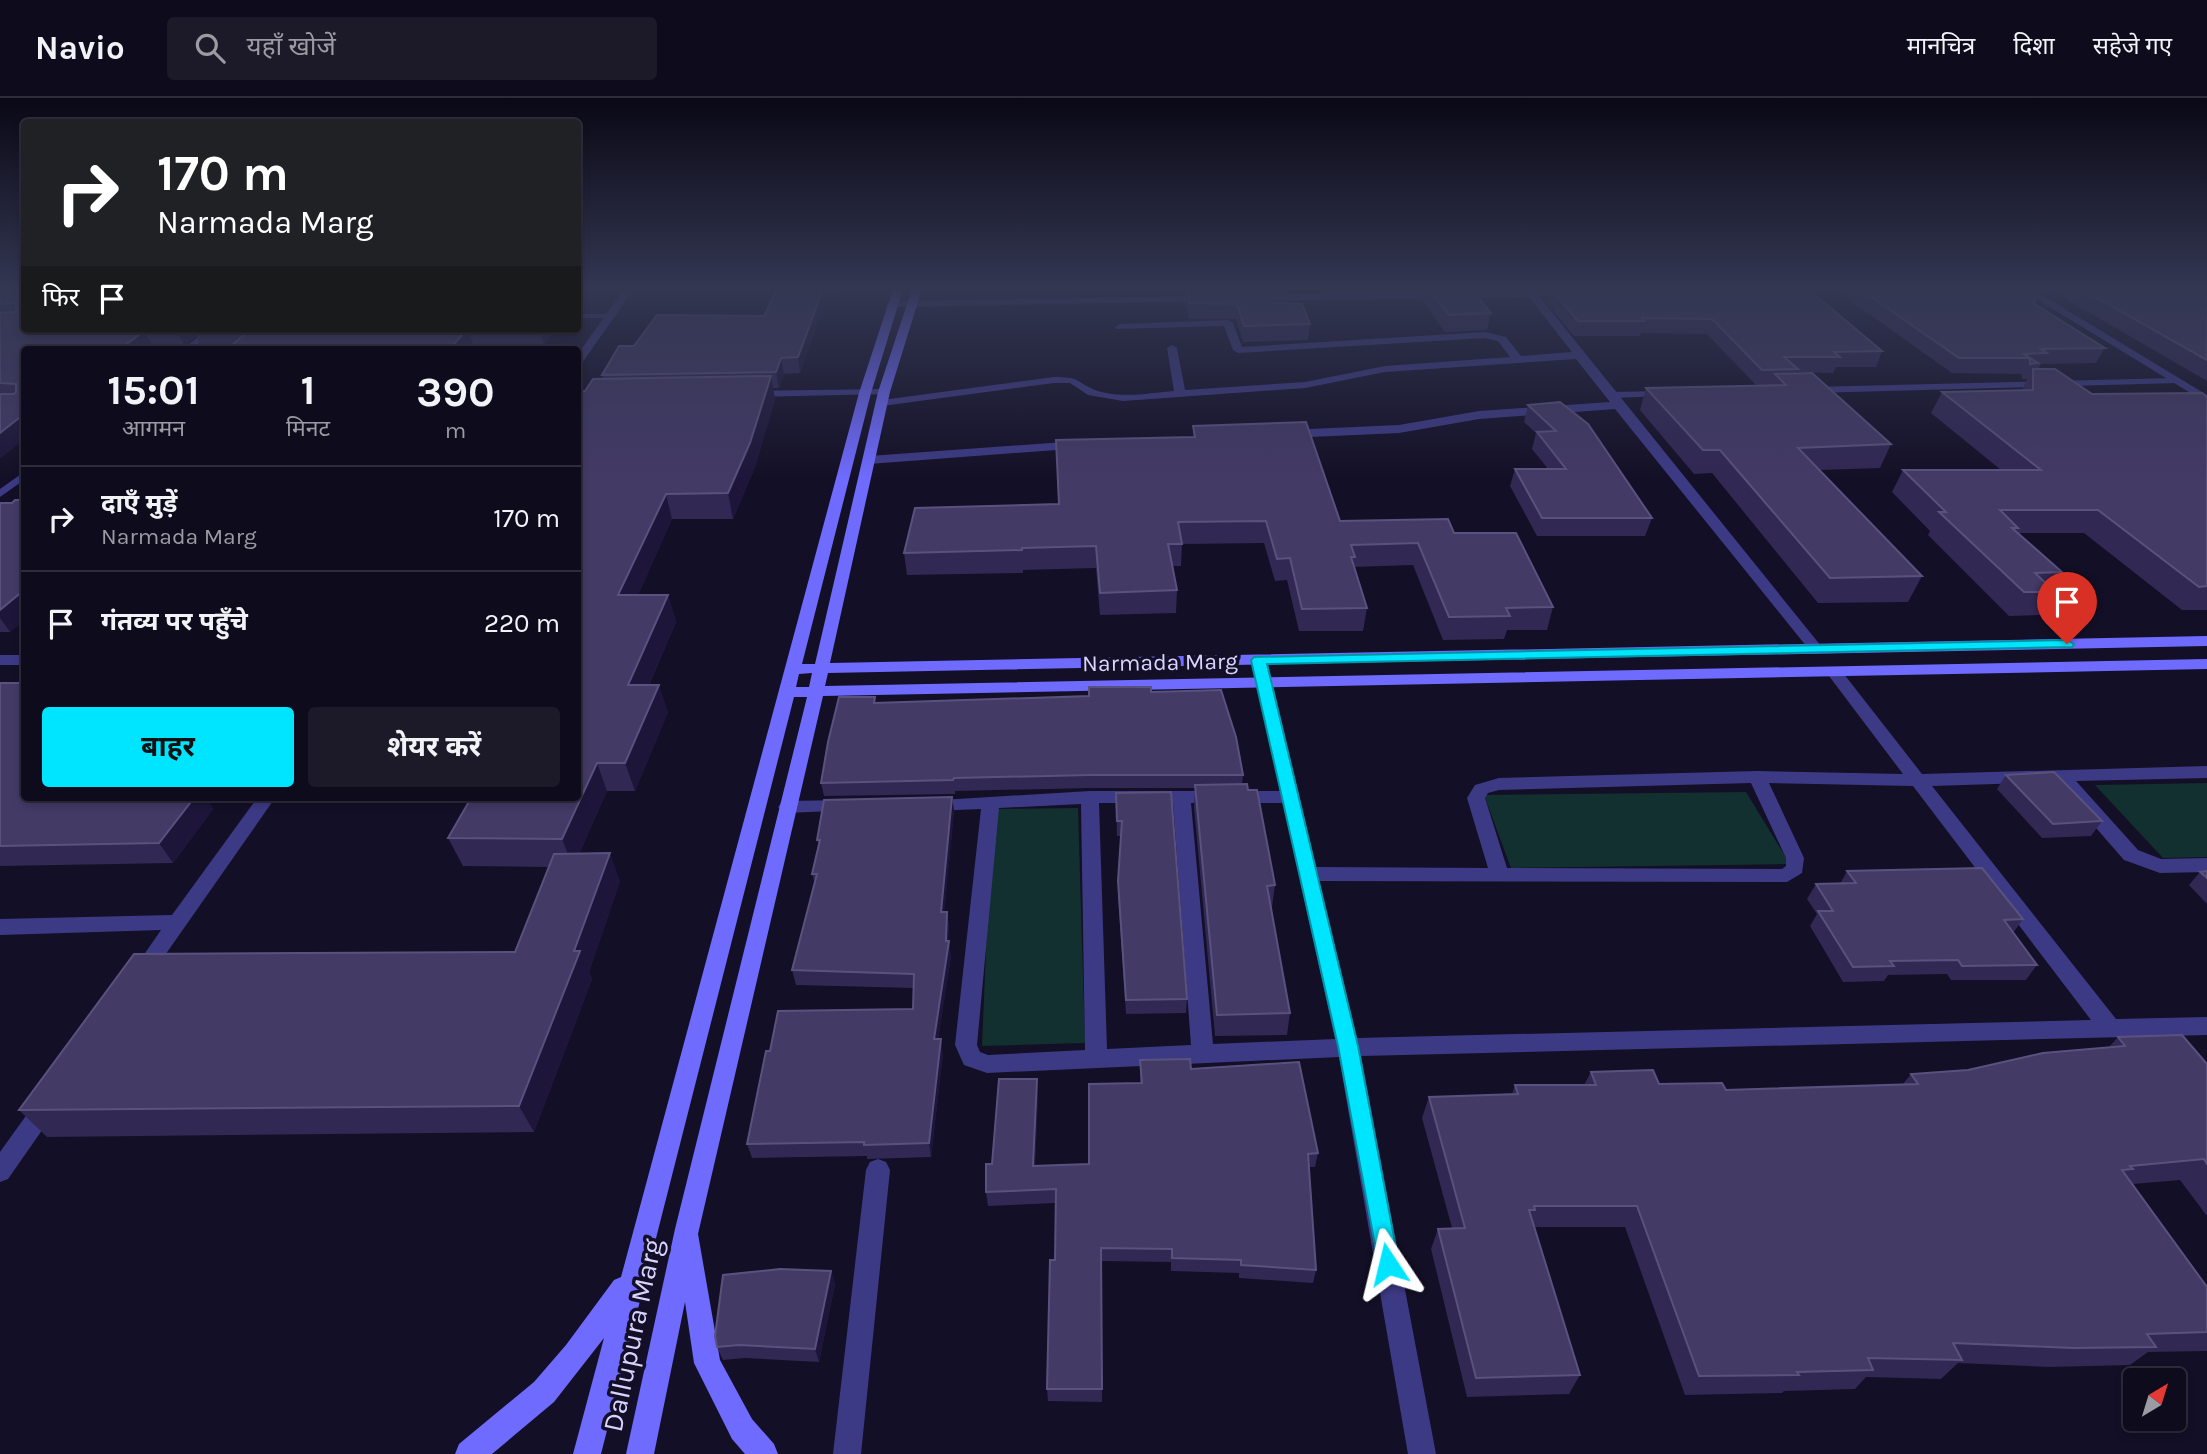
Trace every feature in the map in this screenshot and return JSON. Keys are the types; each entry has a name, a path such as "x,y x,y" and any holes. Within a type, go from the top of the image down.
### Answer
{"main road":[{"path":"587,1454 786,692 877,396 888,352"},
{"name":"Dallupura Marg","path":"639,1454 687,1229 869,460 877,396"},
{"name":"Narmada Marg","path":"793,669 2207,641"},
{"name":"Narmada Marg","path":"786,692 2207,664"},
{"path":"687,1229 707,1363 742,1429 764,1454"},
{"path":"469,1454 514,1420 545,1391 581,1348 631,1278"}],"street":[{"path":"1173,352 1180,393"},
{"path":"1513,352 1517,358"},
{"path":"1579,352 1614,400 1816,649"},
{"path":"2128,352 2207,400"},
{"path":"742,394 877,396 1062,379 1073,380 1092,393 1111,398 1304,385 1385,369 1581,355"},
{"path":"1276,435 1399,429 1479,415 1614,400"},
{"path":"869,460 1097,444"},
{"path":"0,660 21,660"},
{"path":"1259,660 1348,1046 1422,1454"},
{"path":"1834,672 2109,1027"},
{"path":"1500,876 1476,798 1481,789 1499,784 1757,777 1918,780 2207,772"},
{"path":"2061,776 2131,855 2160,866 2207,866"},
{"path":"1309,874 1787,875 1795,868 1795,858 1757,777"},
{"path":"1181,796 1203,1055"},
{"path":"909,805 990,804 1090,797 1291,797"},
{"path":"1090,797 1096,1060"},
{"path":"129,990 264,801"},
{"path":"990,804 966,1045 972,1058 987,1064 1348,1046 2207,1026"},
{"path":"788,807 869,806"},
{"path":"0,927 177,922"},
{"path":"0,1171 56,1092"},
{"path":"848,1454 878,1170"}],"lane":[{"path":"1804,390 2175,381"},
{"path":"1614,400 1666,393"},
{"path":"0,494 21,477"}],"green space":[{"path":"2207,783 2207,857 2163,858 2095,785"},
{"path":"1746,792 1790,864 1511,868 1484,795"},
{"path":"1078,808 1085,1043 982,1046 992,809"}],"building":[{"path":"0,352 21,352 21,416 0,433 0,394 14,394 16,384 0,383"},
{"path":"615,352 800,352 798,357 781,358 776,372 602,375"},
{"path":"1745,352 1834,352 1840,357 1784,357 1798,369 1762,370"},
{"path":"1951,352 2047,353 2024,354 2038,363 2030,364 2030,358 1959,358"},
{"path":"2193,352 2207,352 2207,360"},
{"path":"2033,369 2055,369 2092,394 2202,393 2207,397 2207,586 2199,587 2098,510 2000,510 2018,528 2012,528 2062,572 2035,573 2055,592 2024,592 1939,512 1946,512 1903,470 2041,470 1942,392 2033,390"},
{"path":"1812,373 1891,444 1798,448 1922,576 1830,578 1720,450 1703,450 1646,388 1786,385 1775,374"},
{"path":"771,376 750,443 728,493 666,494 618,595 668,595 628,685 659,685 625,763 597,763 581,798 581,392 585,391 593,379"},
{"path":"1560,402 1588,424 1652,518 1542,518 1515,469 1566,469 1537,432 1556,431 1528,405"},
{"path":"1306,422 1340,521 1448,519 1454,533 1516,533 1553,607 1506,608 1510,616 1449,617 1418,543 1351,545 1355,557 1351,557 1367,608 1302,609 1290,558 1277,559 1266,521 1178,522 1182,544 1168,544 1177,590 1100,593 1096,546 904,553 915,508 1059,504 1056,440 1195,437 1193,426"},
{"path":"21,500 21,592 0,610 0,503"},
{"path":"0,683 21,683 21,801 192,801 159,843 0,846"},
{"path":"1089,687 1151,687 1151,692 1221,690 1236,737 1243,775 1090,775 821,783 839,697 875,697 874,703 1089,696"},
{"path":"2054,772 2102,821 2053,824 2006,775"},
{"path":"1247,784 1248,790 1257,790 1275,885 1267,886 1290,1013 1217,1015 1195,785"},
{"path":"1171,792 1187,999 1126,1000 1118,881 1122,821 1117,821 1116,793"},
{"path":"952,797 941,912 947,912 946,941 949,941 934,1039 941,1039 929,1143 747,1144 766,1051 770,1051 778,1011 913,1009 914,974 792,970 817,874 812,874 820,840 817,840 824,800"},
{"path":"469,801 580,801 562,839 448,838"},
{"path":"610,853 574,951 580,951 519,1106 19,1110 134,954 515,952 554,854"},
{"path":"1982,868 2023,919 2004,920 2037,965 1962,966 1958,960 1890,961 1894,966 1853,967 1818,911 1833,911 1816,884 1856,883 1847,871"},
{"path":"2182,1035 2207,1064 2207,1164 2204,1159 2130,1166 2133,1169 2122,1170 2207,1287 2207,1332 2147,1334 2156,1347 2073,1348 1953,1343 1962,1360 1868,1358 1873,1370 1797,1372 1799,1375 1699,1376 1637,1206 1534,1206 1535,1210 1529,1210 1580,1375 1476,1378 1438,1229 1465,1228 1429,1097 1518,1094 1515,1085 1596,1085 1591,1072 1653,1070 1659,1084 1722,1083 1726,1090 1918,1084 1911,1074 1968,1070 2043,1053 2125,1046 2118,1037"},
{"path":"1190,1059 1191,1069 1299,1062 1318,1153 1308,1154 1316,1270 1241,1265 1241,1260 1172,1258 1172,1249 1101,1248 1102,1389 1047,1389 1050,1260 1055,1260 1056,1189 986,1192 986,1164 992,1164 999,1079 1037,1079 1033,1166 1089,1164 1089,1084 1142,1083 1140,1060"},
{"path":"780,1269 831,1271 815,1349 739,1345 717,1347 715,1336 723,1275"}],"route":[{"path":"1388,1264 1348,1046 1259,660 2067,644"}]}
